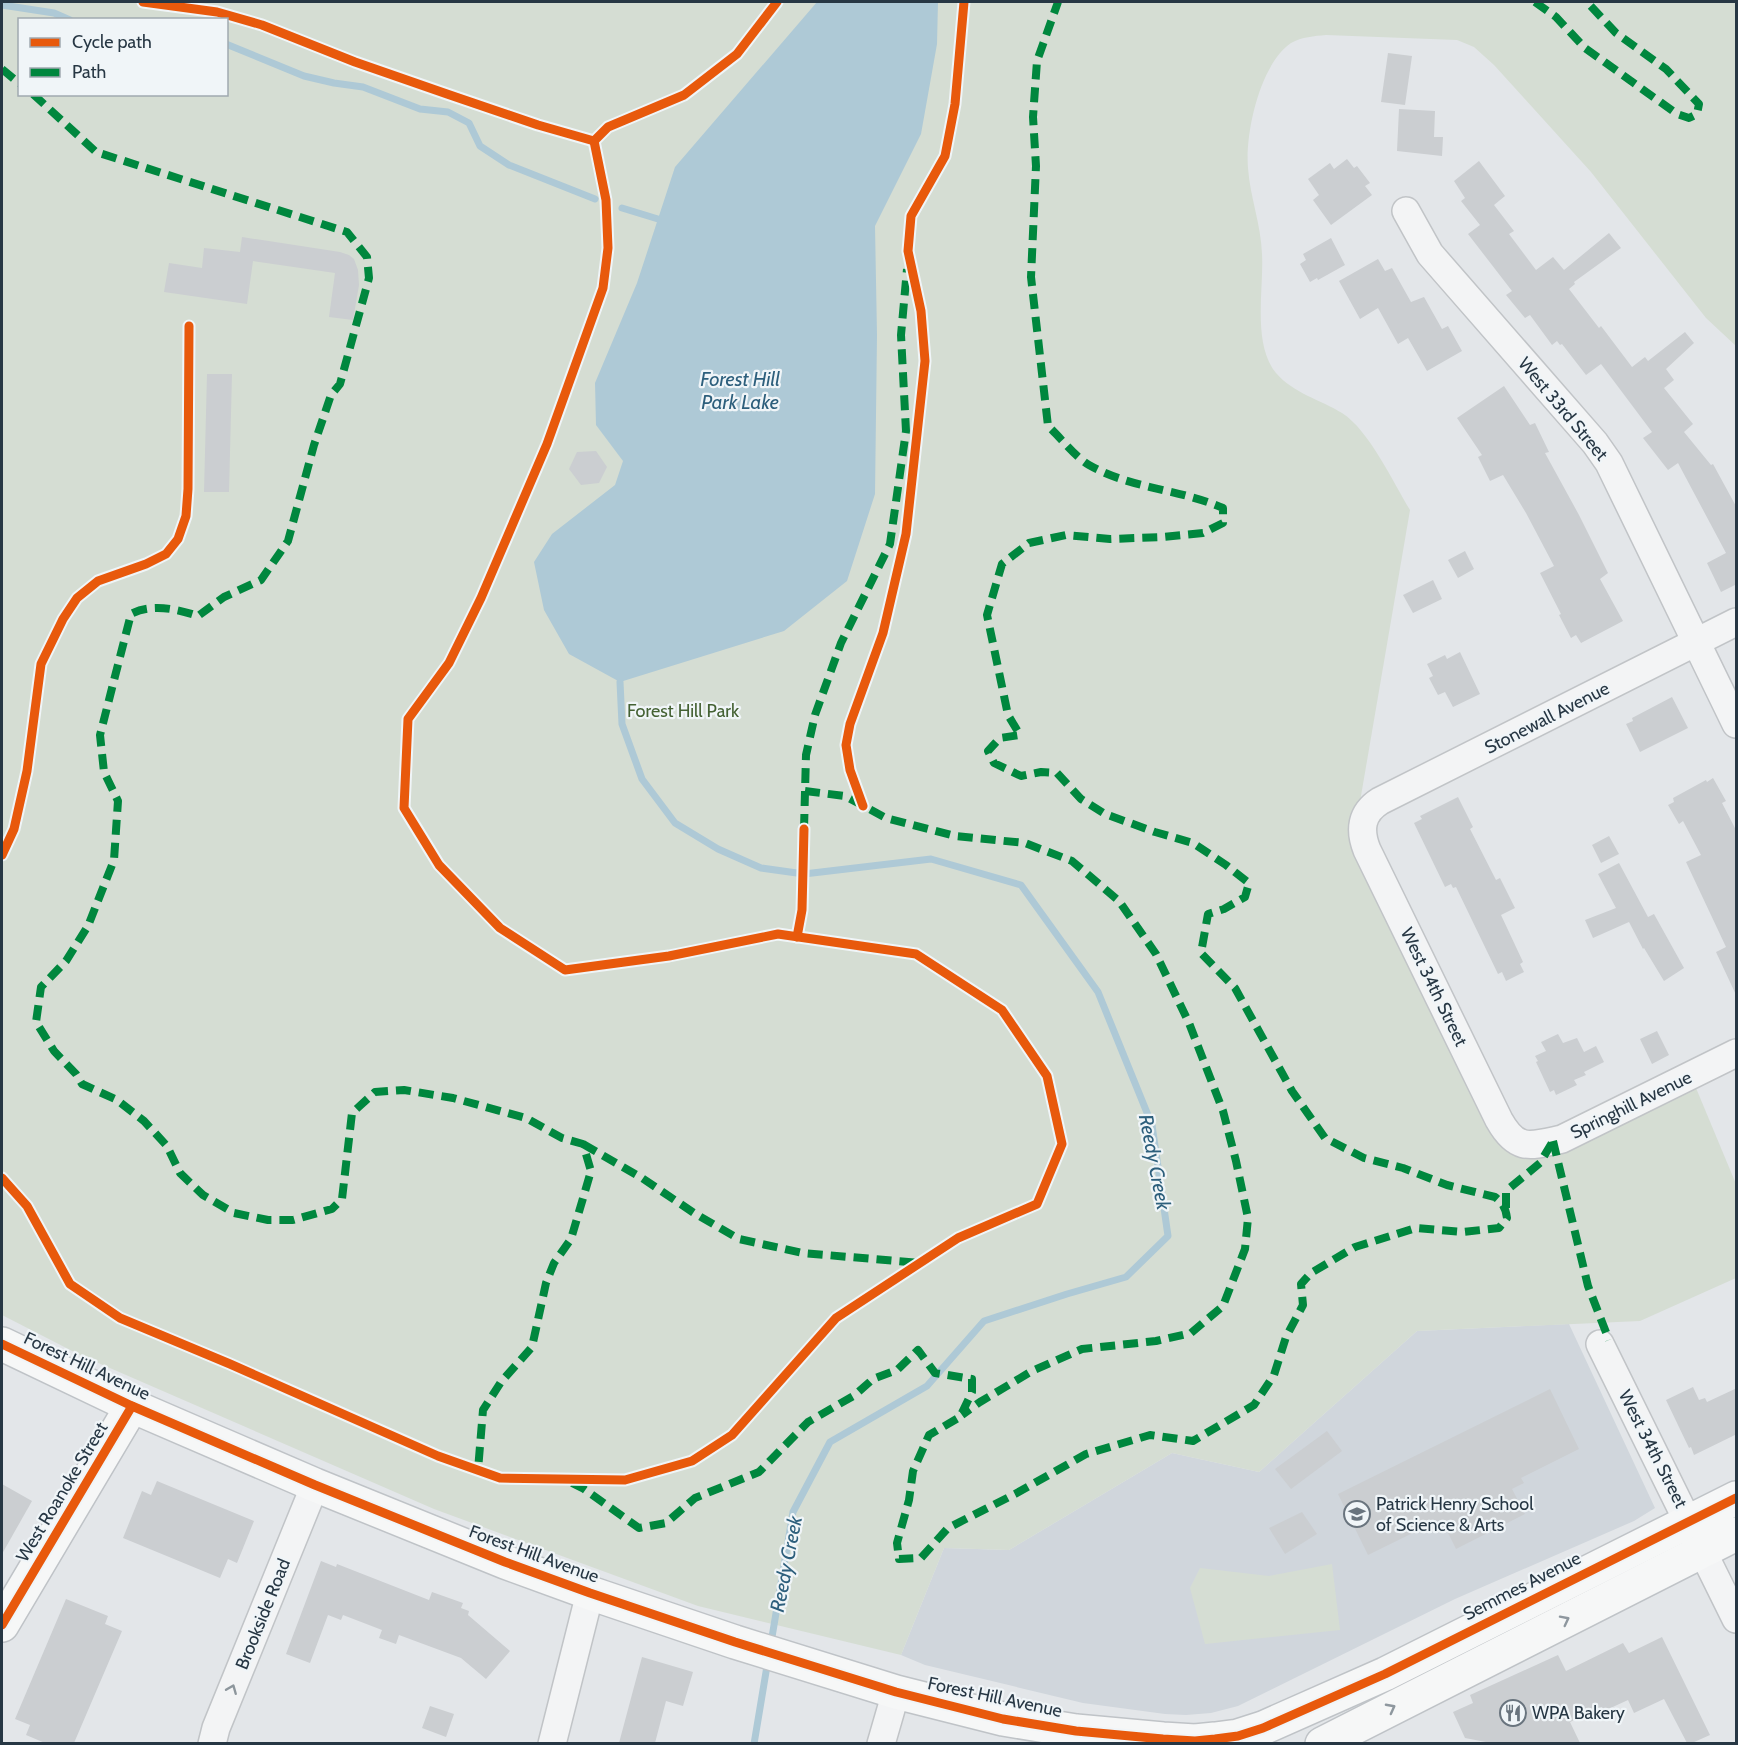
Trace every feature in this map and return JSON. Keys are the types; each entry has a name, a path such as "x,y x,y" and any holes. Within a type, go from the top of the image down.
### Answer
{"main road":[{"name":"Forest Hill Avenue","path":"2,1344 132,1406 315,1485 505,1562 590,1593 735,1642 884,1688 1059,1734 1113,1743"},
{"name":"West Roanoke Street","path":"2,1625 132,1406"},
{"name":"Semmes Avenue","path":"1340,1741 1697,1536 1737,1498"},
{"name":"Semmes Avenue","path":"1322,1702 1697,1536 1737,1534"},
{"name":"Forest Hill Avenue","path":"1059,1734 1195,1741 1215,1739 1238,1736 1263,1728 1322,1702"}],"street":[{"name":"West 33rd Street","path":"1406,211 1430,254 1595,443 1609,463 1695,643 1737,724"},
{"name":"Stonewall Avenue","path":"1363,820 1372,806 1380,801 1737,622"},
{"name":"West 34th Street","path":"1363,820 1362,830 1367,850 1499,1120 1506,1132 1522,1144"},
{"name":"Springhill Avenue","path":"1522,1144 1544,1144 1562,1139 1737,1053"},
{"name":"West 34th Street","path":"1600,1344 1737,1619"},
{"name":"Brookside Road","path":"212,1743 216,1728 315,1485"},
{"path":"552,1743 590,1593"},
{"path":"881,1743 884,1688"},
{"path":"1322,1702 1340,1741"}],"shaded area":[{"name":"Patrick Henry School of Science & Arts","path":"1569,1324 1655,1508 1634,1521 1455,1599 1238,1706 1211,1713 1165,1714 1083,1703 925,1665 901,1655 944,1548 1009,1550 1172,1453 1259,1472 1417,1331"}],"green space":[{"name":"Forest Hill Park","path":"2,2 1736,2 1736,346 1706,318 1591,172 1494,65 1474,47 1457,40 1326,35 1304,38 1291,43 1271,66 1257,100 1249,137 1248,168 1261,243 1262,332 1269,361 1283,380 1342,413 1362,431 1410,510 1356,825 1522,1142 1691,1076 1736,1184 1736,1278 1640,1321 1417,1331 1259,1472 1172,1453 1009,1550 944,1548 901,1655 698,1606 434,1509 80,1355 2,1315"},
{"path":"1332,1564 1340,1630 1205,1644 1190,1588 1200,1568 1269,1576"}],"water":[{"name":"Forest Hill Park Lake","path":"817,2 938,2 937,44 921,134 875,226 877,335 875,494 847,581 784,631 620,682 569,654 544,610 534,562 552,534 615,485 623,461 596,425 595,383 637,283 675,167"}],"building":[{"path":"1388,53 1412,56 1405,105 1381,102"},
{"path":"1399,109 1435,111 1434,137 1443,137 1442,156 1397,151"},
{"path":"1347,159 1354,168 1357,166 1370,183 1365,186 1372,195 1331,225 1313,200 1319,195 1308,179 1330,163 1334,169"},
{"path":"1479,161 1505,196 1494,205 1514,231 1509,234 1536,270 1553,257 1564,270 1609,233 1621,248 1574,282 1575,284 1569,289 1632,367 1645,357 1648,361 1685,332 1694,343 1666,369 1674,380 1664,388 1693,424 1684,432 1711,465 1713,464 1737,508 1737,584 1721,592 1707,563 1726,553 1678,463 1668,470 1643,438 1652,432 1601,364 1586,375 1562,344 1560,345 1557,341 1552,345 1530,315 1525,318 1506,295 1512,291 1468,234 1480,225 1461,201 1465,198 1454,181"},
{"path":"242,237 349,255 354,259 358,270 359,285 353,320 329,317 335,273 253,261 247,304 164,292 169,263 202,268 204,248 240,252"},
{"path":"1331,238 1345,265 1310,282 1300,264 1306,260 1303,254"},
{"path":"1378,259 1385,271 1392,268 1411,302 1424,297 1442,329 1448,326 1462,351 1427,371 1408,338 1398,344 1378,308 1360,319 1339,281"},
{"path":"207,374 232,374 229,492 204,492"},
{"path":"1504,386 1530,425 1535,423 1549,452 1545,453 1608,573 1600,579 1623,621 1581,643 1576,635 1571,638 1540,573 1554,566 1526,513 1503,475 1490,481 1478,457 1482,455 1457,418"},
{"path":"596,451 607,467 599,483 581,485 569,469 577,452"},
{"path":"1465,551 1474,569 1458,578 1448,560"},
{"path":"1433,580 1442,599 1413,613 1403,595"},
{"path":"1460,652 1480,694 1453,707 1445,692 1438,695 1429,678 1433,676 1427,664 1445,655 1447,659"},
{"path":"1672,697 1688,728 1640,752 1626,724 1633,721 1632,718"},
{"path":"1713,778 1726,801 1722,803 1737,832 1737,997 1716,952 1726,947 1686,862 1701,855 1683,821 1679,824 1668,805 1674,802 1673,798"},
{"path":"1458,797 1473,827 1470,829 1496,880 1500,878 1515,908 1501,915 1523,962 1520,964 1524,972 1506,981 1502,972 1498,974 1456,887 1453,888 1451,884 1445,887 1414,823 1422,819 1420,816"},
{"path":"1609,836 1619,854 1601,863 1592,845"},
{"path":"1619,863 1648,917 1654,914 1684,968 1664,981 1629,922 1593,938 1585,920 1616,908 1598,874"},
{"path":"1657,1031 1669,1055 1652,1064 1640,1039"},
{"path":"1558,1034 1563,1043 1577,1038 1584,1052 1596,1046 1604,1062 1584,1072 1586,1075 1574,1080 1577,1085 1556,1095 1554,1090 1550,1092 1535,1056 1546,1051 1541,1042"},
{"path":"1693,1387 1699,1400 1705,1398 1707,1402 1737,1388 1737,1434 1694,1455 1666,1400"},
{"path":"1550,1389 1579,1449 1521,1478 1524,1483 1512,1489 1525,1514 1456,1549 1443,1523 1431,1529 1429,1525 1368,1555 1338,1494"},
{"path":"1327,1431 1342,1451 1291,1489 1275,1469"},
{"path":"157,1481 254,1521 237,1563 228,1559 220,1578 123,1538 142,1491 151,1495"},
{"path":"2,1484 32,1501 2,1554"},
{"path":"1302,1512 1317,1534 1285,1554 1269,1528"},
{"path":"321,1561 336,1567 337,1564 429,1600 432,1592 463,1603 461,1608 469,1611 468,1615 510,1651 486,1679 461,1658 399,1635 396,1644 379,1638 382,1630 343,1615 341,1620 328,1615 310,1663 286,1654"},
{"path":"66,1599 108,1616 105,1624 122,1631 74,1743 45,1743 26,1735 30,1725 15,1719"},
{"path":"1662,1637 1710,1735 1692,1743 1687,1743 1664,1699 1634,1713 1628,1700 1604,1711 1602,1707 1570,1722 1580,1743 1491,1743 1465,1738 1453,1712 1473,1703 1470,1695 1558,1655 1566,1671 1623,1643 1629,1653"},
{"path":"642,1657 693,1672 683,1706 666,1701 655,1743 619,1743"},
{"path":"430,1706 454,1714 446,1737 422,1728"}],"waterway":[{"path":"2,5 54,13 65,18"},
{"path":"228,45 304,76 363,87 420,109 448,112 469,123 480,146 509,165 595,199"},
{"path":"622,208 658,219"},
{"name":"Reedy Creek","path":"620,682 622,724 642,779 675,823 718,849 761,868 804,874 931,859 1021,885 1098,992 1152,1125 1168,1236 1126,1277 984,1321 927,1386 830,1442 793,1512 771,1643"},
{"name":"Reedy Creek","path":"754,1744 768,1660"}],"marked path":[{"path":"572,1483 639,1528 666,1523 695,1498 759,1472 808,1422 855,1395 873,1379 897,1370 918,1350 935,1373 972,1379 972,1392 960,1417 929,1435 913,1471 909,1500 897,1543 899,1559 921,1558 948,1528 1086,1454 1150,1435 1193,1441 1254,1405 1274,1375 1286,1337 1303,1305 1301,1284 1311,1273 1355,1247 1416,1228 1463,1232 1499,1228 1507,1218 1504,1206 1495,1197 1447,1185 1403,1168 1364,1158 1325,1138 1292,1091 1235,988 1201,953 1208,914 1224,909 1245,897 1249,883 1193,843 1105,814 1081,799 1057,773 1041,772 1021,776 994,763 988,751 1000,738 1020,735 1008,715 987,615 1002,564 1029,543 1066,535 1110,539 1162,537 1203,533 1223,523 1223,508 1122,479 1089,465 1048,426 1031,277 1036,166 1033,117 1037,61 1058,2"},
{"path":"1535,2 1556,17 1585,48 1677,114 1689,118 1697,114 1699,104 1666,69 1616,33 1587,2"},
{"path":"2,69 18,82"},
{"path":"35,96 96,152 347,232 367,257 369,278 340,384 331,395 314,445 288,541 261,580 224,597 198,616 173,609 156,608 131,614 100,735 104,772 118,801 114,860 88,926 66,961 41,987 36,1022 54,1051 76,1074 82,1084 117,1100 144,1121 167,1146 180,1173 203,1195 234,1213 268,1220 293,1220 332,1209 342,1199 352,1113 375,1092 404,1090 453,1098 526,1118 562,1138 583,1144 591,1171 571,1239 554,1263 546,1283 532,1347 501,1382 483,1410 478,1470"},
{"path":"804,829 806,755 815,715 841,643 890,544 906,431 901,335 907,269"},
{"path":"805,791 845,796 886,818 955,836 1025,843 1072,861 1119,901 1156,954 1189,1023 1223,1111 1236,1161 1248,1218 1245,1249 1223,1306 1191,1333 1156,1341 1082,1349 1032,1371 962,1415"},
{"path":"1553,1141 1588,1286 1609,1340"},
{"path":"1506,1208 1506,1191 1540,1163 1553,1141"},
{"path":"583,1144 739,1239 803,1253 920,1263"}],"cycle path":[{"path":"143,2 217,12 262,25 355,62 538,125 594,141 608,127 684,95 737,54 777,2"},
{"path":"863,806 850,770 846,745 850,724 883,633 906,534 925,361 921,311 908,251 911,216 945,156 955,104 964,2"},
{"path":"2,1178 27,1206 70,1284 120,1318 438,1456 500,1478 625,1480 692,1461 732,1435 836,1318 958,1238 1037,1204 1062,1144 1047,1076 1002,1010 916,954 778,934 669,956 565,970 500,928 439,865 404,808 408,719 449,663 481,598 547,444 603,288 608,248 606,200 594,141"},
{"path":"2,855 14,829 27,771 41,664 63,619 77,598 98,581 146,564 166,554 178,539 186,516 188,489 189,326"},
{"path":"797,937 802,910 804,829"},
{"path":"2,1344 132,1406 315,1485 505,1562 590,1593 735,1642 896,1692 1003,1719 1076,1731 1163,1739 1195,1741 1215,1739 1238,1736 1263,1728 1385,1674 1736,1498"},
{"path":"2,1625 132,1406"}],"place":[{"name":"Patrick Henry School of Science & Arts","path":"1357,1514"},
{"name":"WPA Bakery","path":"1513,1713"}]}
